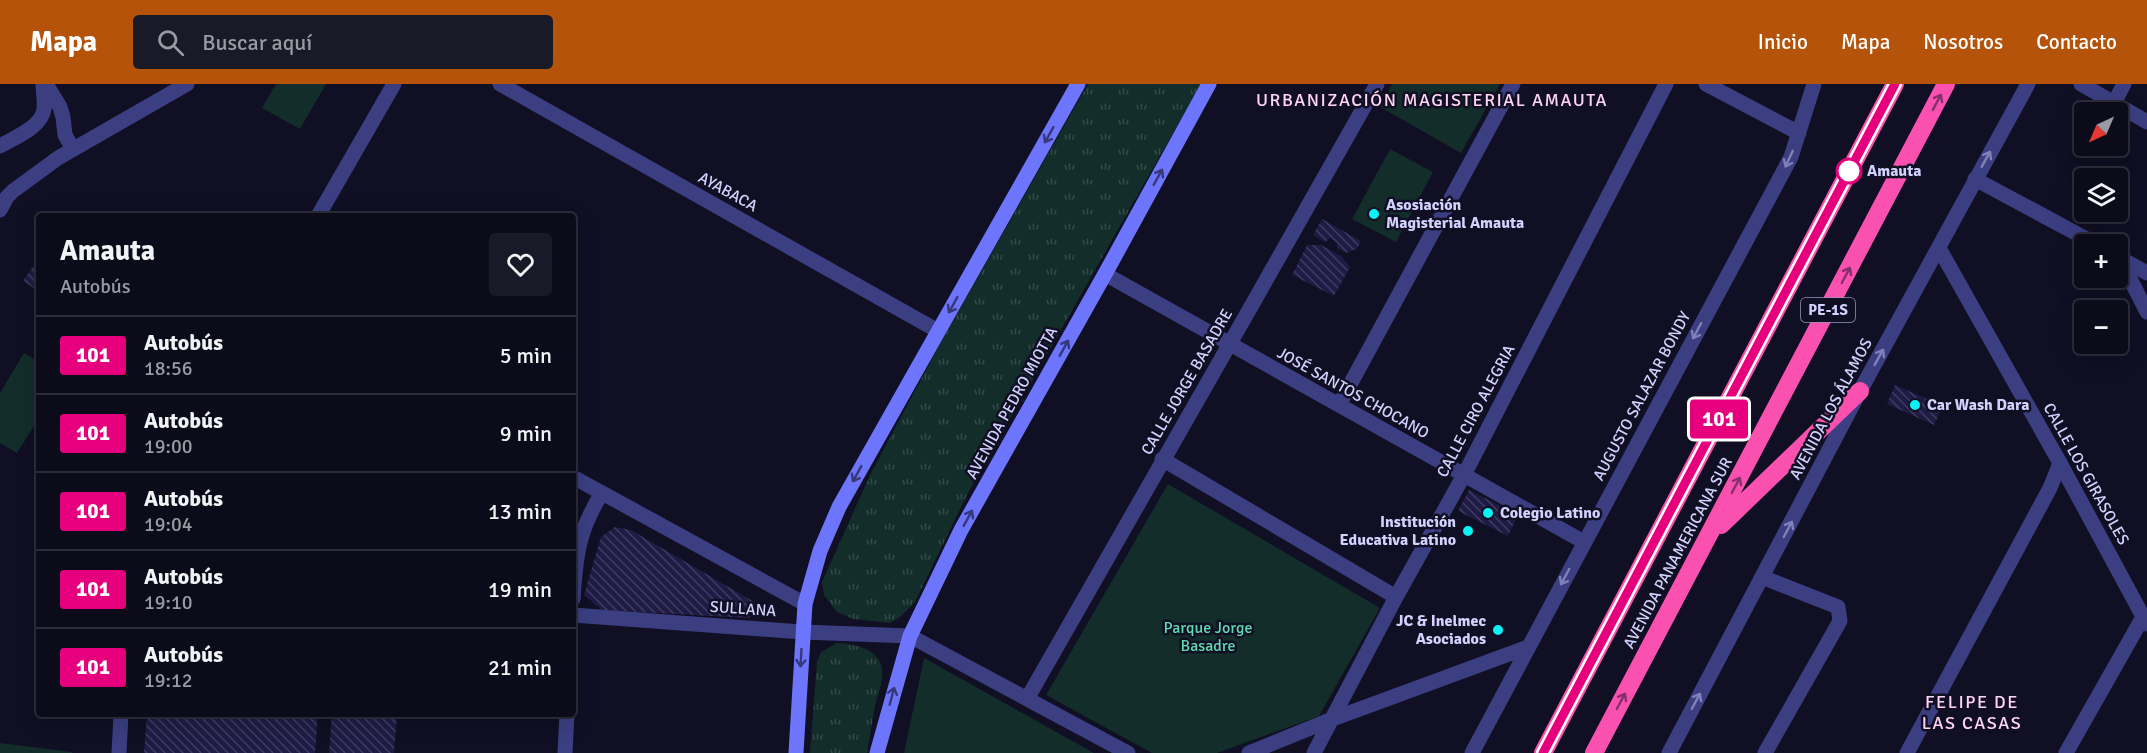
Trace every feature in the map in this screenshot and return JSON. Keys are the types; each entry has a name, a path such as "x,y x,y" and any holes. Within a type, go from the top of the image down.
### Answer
{"highway":[{"name":"AVENIDA PANAMERICANA SUR","path":"1543,753 1895,84"},
{"name":"AVENIDA PANAMERICANA SUR","path":"1594,753 1947,84"},
{"path":"1709,537 1860,391"}],"main road":[{"path":"796,753 805,603 820,551 839,507 1078,84"},
{"name":"AVENIDA PEDRO MIOTTA","path":"877,753 910,636 961,530 1209,84"}],"street":[{"path":"0,146 33,126 43,116 44,84"},
{"path":"44,84 60,106 65,135 73,149"},
{"path":"0,210 13,191 73,149 188,84"},
{"path":"320,213 394,84"},
{"name":"AYABACA","path":"500,84 938,331"},
{"name":"CALLE JORGE BASADRE","path":"1027,699 1377,84"},
{"path":"1339,405 1514,84"},
{"name":"CALLE CIRO ALEGRIA","path":"1314,753 1396,597 1464,475 1666,84"},
{"path":"1706,84 1799,133"},
{"name":"AUGUSTO SALAZAR BONDY","path":"1472,753 1791,157 1814,84"},
{"name":"AVENIDA LOS ÁLAMOS","path":"1669,753 1860,391 2028,84"},
{"path":"2081,84 2112,102"},
{"path":"2115,102 2124,84"},
{"path":"2128,111 2147,122"},
{"path":"1975,179 2077,234"},
{"name":"CALLE LOS GIRASOLES","path":"1939,248 2145,620"},
{"path":"2128,262 2147,273"},
{"name":"JOSÉ SANTOS CHOCANO","path":"1105,274 1584,542"},
{"path":"2128,275 2147,312"},
{"path":"1162,459 1396,597"},
{"path":"1907,753 2060,464"},
{"name":"SULLANA","path":"576,479 805,603"},
{"path":"576,573 580,538 588,514 602,493"},
{"path":"1762,577 1838,607 1840,615 1840,621 1765,753"},
{"name":"SULLANA","path":"576,615 802,632 910,636"},
{"path":"2066,753 2145,620"},
{"path":"910,636 1128,753"},
{"path":"1249,753 1330,720 1528,647"},
{"path":"119,753 121,717"},
{"path":"565,753 567,717"}],"green space":[{"path":"276,84 326,84 300,129 262,108"},
{"path":"1088,84 1201,84 968,493 915,602 900,617 890,623 853,619 837,612 824,595 822,582 871,473 939,346"},
{"path":"1392,84 1500,84 1461,153 1380,107"},
{"path":"1390,149 1433,172 1396,242 1352,219"},
{"path":"24,353 36,360 36,423 17,453 0,443 0,393"},
{"name":"Parque Jorge Basadre","path":"1168,484 1380,608 1319,716 1217,753 1152,753 1046,695"},
{"path":"837,643 862,647 880,661 881,682 867,753 810,753 817,661 821,652"},
{"path":"924,658 1094,753 904,753"},
{"path":"0,743 72,752 72,753 0,753"}],"building":[{"path":"1322,219 1361,241 1357,249 1346,253 1337,248 1337,243 1330,238 1325,242 1313,235"},
{"path":"1307,245 1321,245 1341,256 1350,267 1334,296 1292,275"},
{"path":"36,262 35,289 23,281"},
{"name":"Car Wash Dara","path":"1895,385 1943,406 1934,425 1887,404"},
{"name":"Colegio Latino","path":"1469,490 1518,515 1508,536 1458,511"},
{"path":"615,527 631,530 756,603 749,618 602,610 584,595 601,537"},
{"path":"147,717 318,717 315,753 144,753"},
{"path":"332,717 397,717 394,753 329,753"}],"bus line":[{"name":"101","path":"1543,753 1895,84"}],"place":[{"name":"Amauta","path":"1849,171"},
{"name":"Asosiación Magisterial Amauta","path":"1374,214"},
{"name":"Car Wash Dara","path":"1915,405"},
{"name":"Colegio Latino","path":"1488,513"},
{"name":"Institución Educativa Latino","path":"1468,531"},
{"name":"JC & Inelmec Asociados","path":"1498,630"}],"district":[{"name":"URBANIZACIÓN MAGISTERIAL AMAUTA","path":"1432,100"},
{"name":"FELIPE DE LAS CASAS","path":"1972,712"}]}
